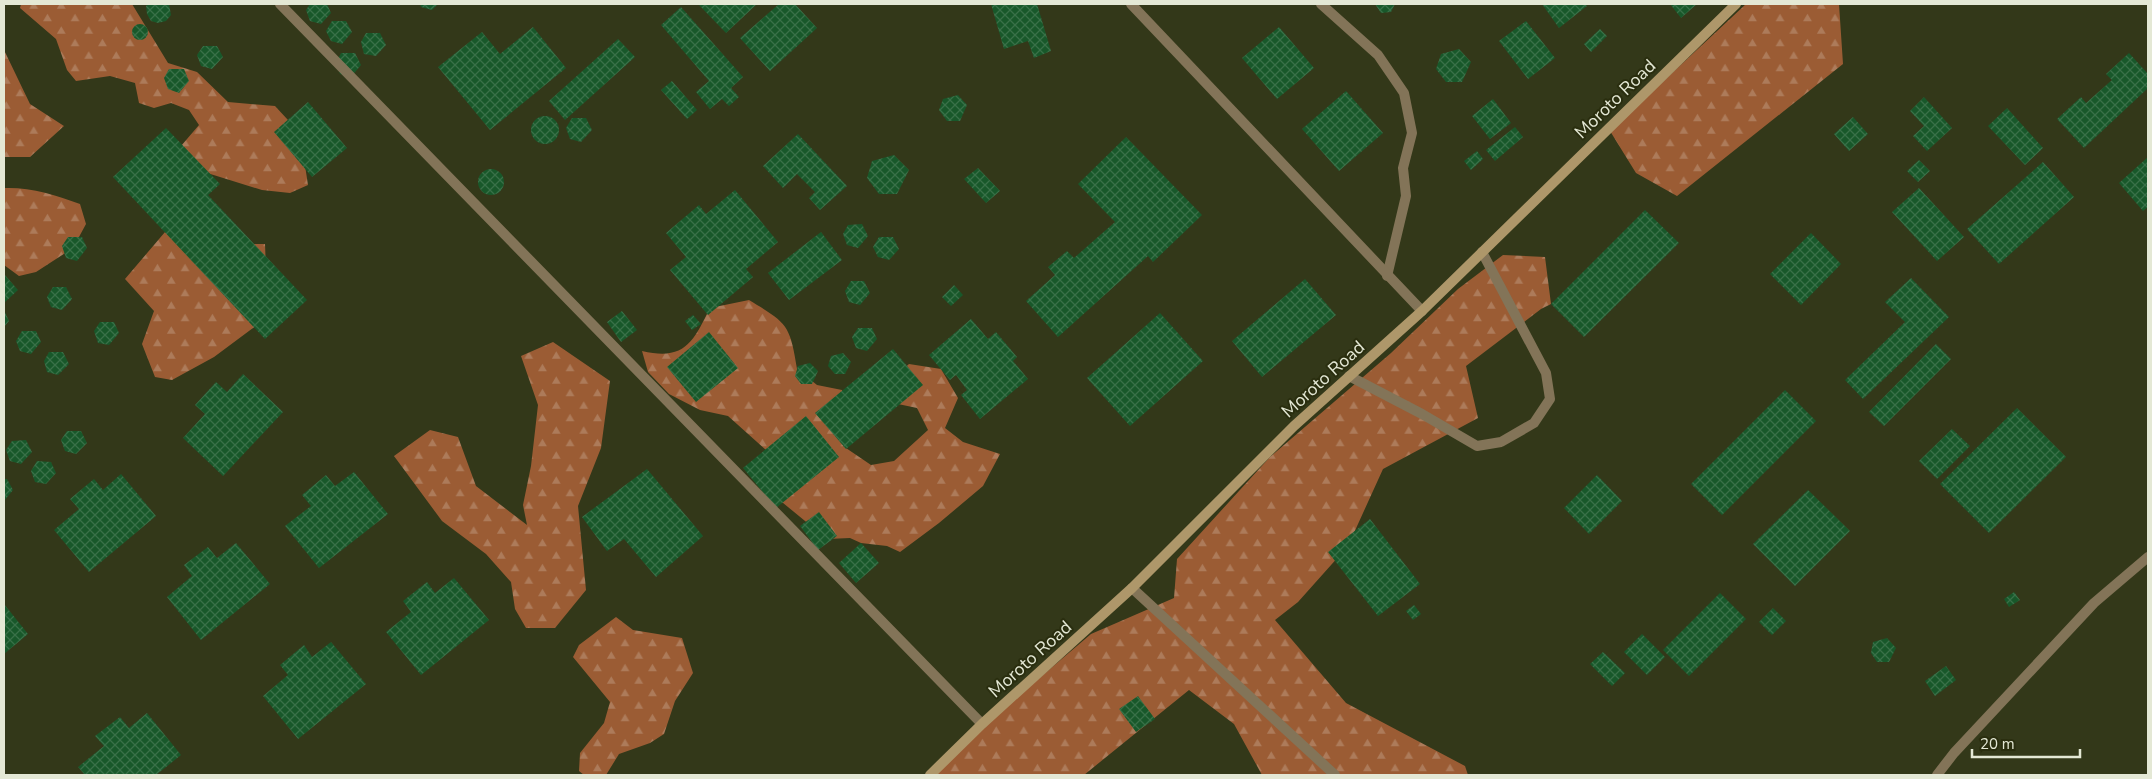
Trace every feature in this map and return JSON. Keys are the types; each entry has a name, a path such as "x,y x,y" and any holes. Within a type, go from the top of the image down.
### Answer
{"main road":[{"name":"Moroto Road","path":"930,775 982,724 1132,588 1294,426 1422,311 1736,4"}],"street":[{"path":"280,4 982,724"},
{"path":"1131,4 1422,311"},
{"path":"1321,4 1378,55 1404,93 1412,133 1403,168 1406,196 1387,276"},
{"path":"1349,376 1422,414 1476,446 1501,442 1534,423 1550,399 1546,373 1482,252"},
{"path":"1936,775 1954,753 2094,603 2148,557"},
{"path":"1132,588 1335,775"}],"green space":[{"path":"21,4 132,4 168,63 197,72 228,102 275,106 300,133 308,185 290,193 262,190 204,172 181,146 199,125 189,110 171,103 154,108 139,103 135,83 110,76 76,81 67,70 56,39 20,8"},
{"path":"1746,4 1839,4 1843,64 1677,196 1636,173 1610,131"},
{"path":"4,50 30,104 64,126 30,157 4,157"},
{"path":"4,188 43,192 80,204 86,224 73,248 36,272 19,276 4,265"},
{"path":"171,225 236,244 265,244 266,269 276,311 214,357 172,380 155,377 142,344 154,311 125,279"},
{"path":"1503,255 1545,257 1551,304 1541,309 1466,366 1478,418 1383,469 1348,546 1298,602 1275,620 1346,703 1465,766 1468,775 1262,775 1234,724 1189,690 1084,775 926,775 1091,634 1174,598 1177,559 1270,457 1391,353 1458,289"},
{"path":"749,300 772,314 785,326 792,342 797,369 817,385 842,390 847,416 843,446 871,465 894,461 928,430 917,408 898,404 889,382 909,364 941,369 958,398 945,428 963,442 1000,454 983,486 939,523 900,552 887,546 861,543 850,538 827,539 777,498 766,450 728,416 700,410 669,394 648,372 642,351 668,353 678,351 692,339 710,308"},
{"path":"553,342 610,381 601,448 578,506 586,590 555,628 526,628 515,609 511,582 486,554 442,521 394,456 430,430 458,437 476,486 527,525 523,505 531,466 538,405 521,356"},
{"path":"616,617 633,630 682,638 693,673 675,701 664,734 650,743 619,754 606,775 584,775 579,771 580,753 604,723 610,702 573,657 579,645"}],"building":[{"path":"149,4 169,4 171,15 166,21 158,23 151,21 147,14 146,6"},
{"path":"310,4 327,4 331,13 321,24 310,21 306,10"},
{"path":"420,4 438,4 432,10 421,7"},
{"path":"698,4 757,4 726,33"},
{"path":"779,4 795,4 817,28 770,71 740,38"},
{"path":"991,4 1037,4 1051,51 1034,58 1028,41 1004,49"},
{"path":"1375,4 1395,4 1391,12 1381,13"},
{"path":"1542,4 1585,4 1587,6 1559,28"},
{"path":"1670,4 1697,4 1681,18"},
{"path":"681,7 743,77 731,88 739,97 729,106 722,99 710,109 696,92 709,81 661,25"},
{"path":"332,21 346,21 352,32 342,44 331,41 326,31"},
{"path":"1526,21 1555,58 1528,79 1499,41"},
{"path":"140,24 146,26 148,32 146,38 140,40 134,38 132,32 134,26"},
{"path":"533,27 566,68 490,130 438,67 482,32 500,54"},
{"path":"1279,27 1314,68 1277,99 1242,58"},
{"path":"1600,29 1607,36 1591,52 1584,44"},
{"path":"366,33 380,33 386,45 376,56 364,54 361,42"},
{"path":"618,39 635,57 565,120 549,101"},
{"path":"203,46 217,46 223,57 212,69 201,66 197,55"},
{"path":"1459,49 1471,62 1462,82 1446,82 1436,69 1441,54"},
{"path":"341,53 355,53 361,65 351,77 340,74 336,63"},
{"path":"2129,53 2148,74 2148,88 2084,148 2057,119 2081,97 2086,103 2112,80 2106,74"},
{"path":"169,69 184,69 189,81 179,93 168,89 164,78"},
{"path":"672,81 697,110 687,119 661,90"},
{"path":"1346,91 1383,133 1339,171 1302,129"},
{"path":"958,95 967,105 960,121 947,121 939,110 943,99"},
{"path":"1924,97 1952,128 1927,151 1913,136 1924,126 1910,111"},
{"path":"1493,99 1511,123 1490,139 1472,116"},
{"path":"308,102 347,148 312,177 274,132"},
{"path":"2007,108 2043,148 2025,165 1988,126"},
{"path":"545,116 555,120 559,130 555,140 545,144 535,140 531,130 535,120"},
{"path":"1853,117 1868,134 1849,151 1834,134"},
{"path":"572,118 586,118 592,130 581,142 570,139 566,128"},
{"path":"1515,127 1523,137 1495,161 1486,150"},
{"path":"166,128 220,184 208,195 307,300 265,339 113,177"},
{"path":"798,134 847,186 820,210 809,198 815,192 797,174 783,188 763,166"},
{"path":"1126,137 1202,215 1153,262 1148,256 1058,337 1026,301 1055,275 1048,267 1067,251 1074,258 1115,222 1078,184"},
{"path":"1477,151 1483,159 1471,170 1464,161"},
{"path":"894,155 909,170 897,194 879,194 867,178 872,161"},
{"path":"2148,157 2148,207 2143,211 2119,183"},
{"path":"1919,160 1930,171 1918,182 1907,171"},
{"path":"2043,162 2074,197 1999,264 1967,229"},
{"path":"978,168 1000,191 986,203 964,179"},
{"path":"491,169 500,173 504,182 500,191 491,195 482,191 478,182 482,173"},
{"path":"1919,188 1964,237 1937,261 1892,212"},
{"path":"735,190 778,242 746,269 753,277 708,315 670,270 686,257 666,233 699,205 706,214"},
{"path":"1645,210 1679,243 1584,337 1551,304"},
{"path":"862,224 868,236 858,248 847,245 843,234 848,225"},
{"path":"821,232 842,260 789,300 768,273"},
{"path":"1811,233 1841,264 1801,305 1770,274"},
{"path":"68,237 82,237 87,248 77,261 66,258 62,246"},
{"path":"879,237 893,237 899,249 889,260 878,257 873,247"},
{"path":"4,274 18,290 4,303"},
{"path":"1911,278 1949,317 1863,399 1845,380 1905,322 1885,302"},
{"path":"1305,279 1336,315 1262,377 1232,341"},
{"path":"851,281 864,281 870,293 860,305 849,302 845,291"},
{"path":"954,285 963,295 951,306 942,297"},
{"path":"53,287 66,287 72,299 62,310 51,307 47,297"},
{"path":"4,310 9,321 4,327"},
{"path":"622,311 637,330 621,342 607,322"},
{"path":"1160,313 1203,361 1130,426 1087,378"},
{"path":"693,315 701,324 692,330 685,321"},
{"path":"971,319 988,339 996,332 1017,357 1013,361 1028,379 980,419 961,395 967,390 956,375 950,380 929,355"},
{"path":"100,322 114,322 119,333 109,345 98,343 94,331"},
{"path":"858,328 872,328 877,339 867,351 856,348 852,337"},
{"path":"22,331 36,331 41,342 31,354 20,351 16,341"},
{"path":"709,332 738,368 696,402 667,367"},
{"path":"1936,344 1951,359 1884,426 1869,412"},
{"path":"893,349 923,385 846,449 815,413"},
{"path":"49,352 63,352 69,364 58,375 47,372 44,361"},
{"path":"843,353 851,362 845,374 835,374 828,366 831,356"},
{"path":"810,363 818,371 812,384 801,384 795,376 798,366"},
{"path":"243,374 283,412 223,476 183,438 205,414 195,405 216,382 227,392"},
{"path":"1785,390 1816,421 1722,515 1691,484"},
{"path":"2017,408 2066,457 1989,533 1940,484"},
{"path":"806,416 839,457 776,508 743,468"},
{"path":"1952,429 1970,446 1937,479 1919,461"},
{"path":"67,431 81,431 87,443 76,454 65,451 61,440"},
{"path":"26,440 32,452 21,464 10,461 6,450 12,441"},
{"path":"37,461 51,462 56,473 46,484 35,482 31,471"},
{"path":"647,469 703,536 656,577 624,539 607,551 582,517"},
{"path":"354,472 388,514 319,568 285,526 311,506 302,495 326,475 335,486"},
{"path":"121,474 156,516 89,572 54,530 79,509 70,499 94,479 103,490"},
{"path":"1597,475 1622,501 1589,534 1564,508"},
{"path":"4,479 7,479 13,490 4,501"},
{"path":"1808,490 1850,531 1795,586 1753,544"},
{"path":"819,512 837,536 818,550 800,526"},
{"path":"1370,519 1420,584 1378,616 1328,552"},
{"path":"236,543 270,584 201,640 167,597 192,576 184,565 208,547 217,558"},
{"path":"861,543 879,563 856,583 839,563"},
{"path":"454,578 489,620 421,675 386,632 411,612 403,601 427,582 435,593"},
{"path":"2014,592 2020,600 2009,607 2004,599"},
{"path":"1720,593 1746,619 1689,676 1663,650"},
{"path":"4,604 28,634 4,654"},
{"path":"1414,605 1421,614 1413,620 1406,611"},
{"path":"1773,608 1786,621 1772,635 1759,622"},
{"path":"1642,634 1665,657 1647,675 1624,652"},
{"path":"1887,638 1896,648 1889,662 1877,662 1871,653 1873,642"},
{"path":"331,642 366,684 298,739 263,696 288,675 280,665 304,645 312,657"},
{"path":"1603,652 1625,673 1612,686 1590,664"},
{"path":"1946,666 1956,680 1935,696 1925,681"},
{"path":"1138,696 1155,719 1136,732 1119,709"},
{"path":"147,713 181,755 156,775 85,775 78,767 104,746 95,736 120,717 129,728"}]}
